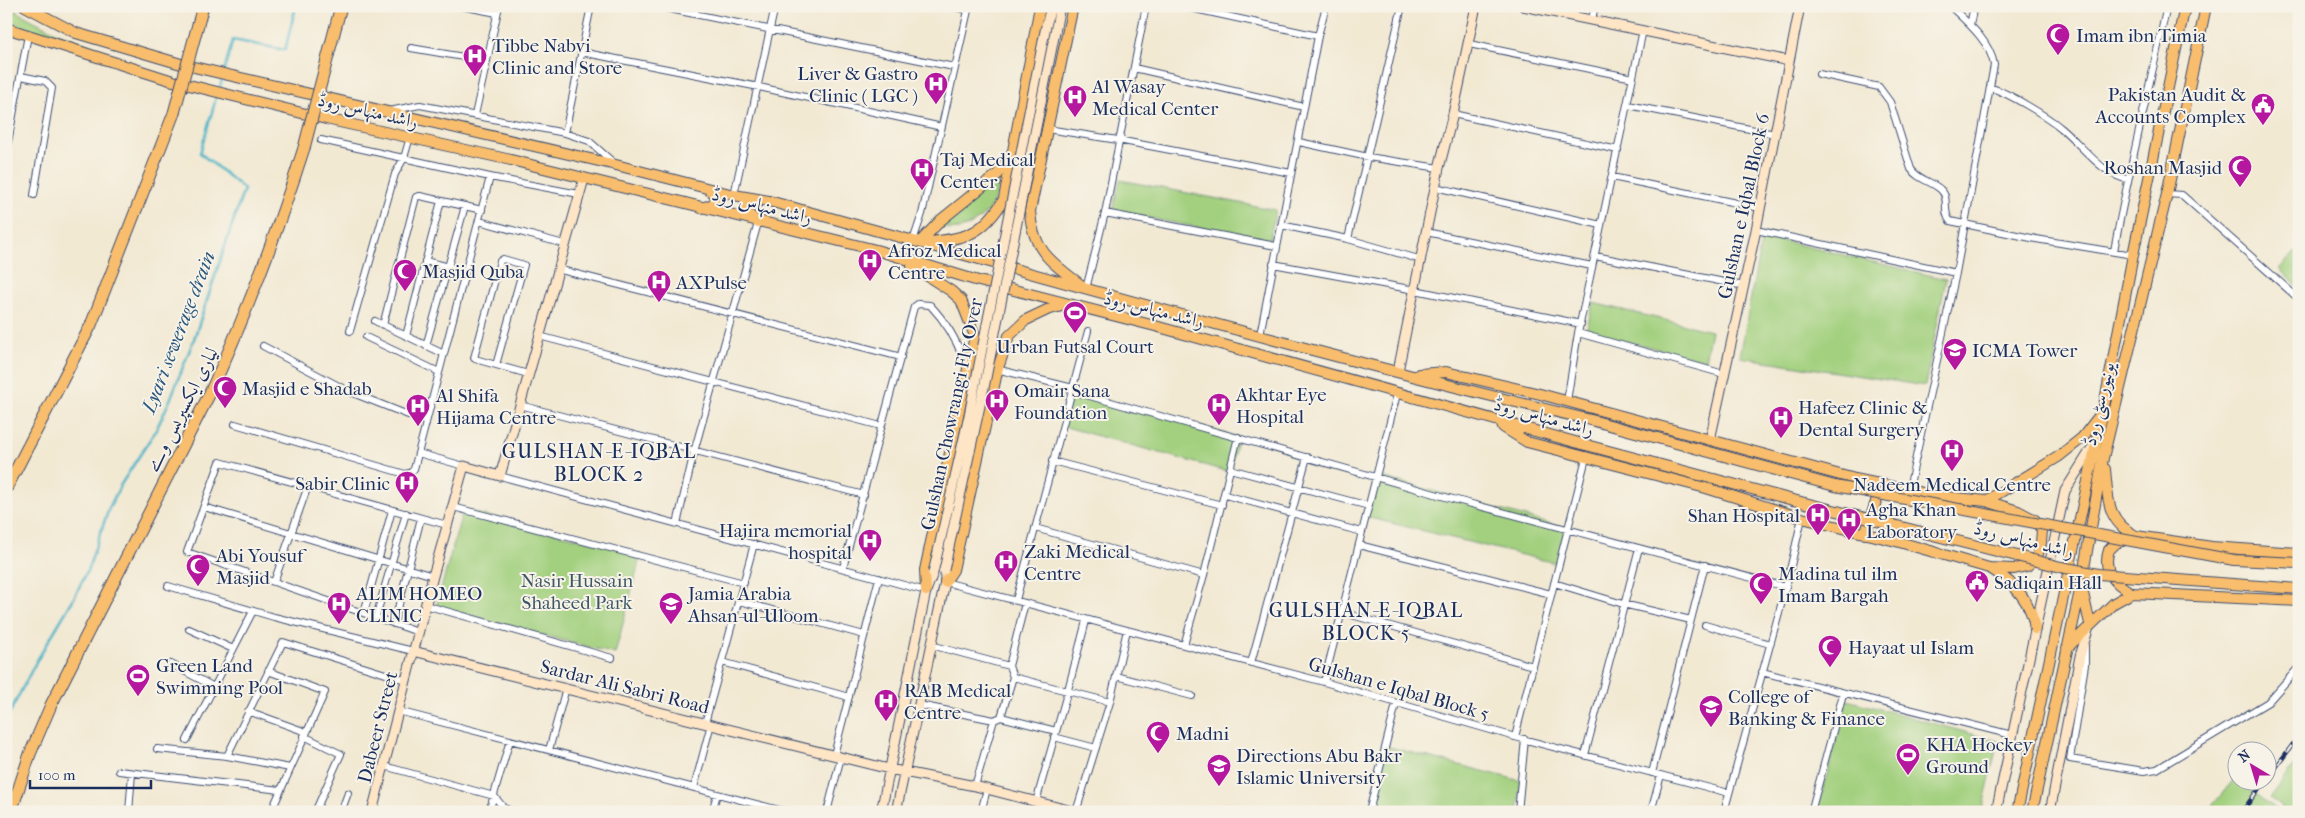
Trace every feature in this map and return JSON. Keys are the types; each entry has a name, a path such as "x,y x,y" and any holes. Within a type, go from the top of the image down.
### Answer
{"highway":[{"path":"6,489 92,324 174,113 203,6"},
{"name":"لیاری ایکسپریس وے","path":"11,812 30,754 50,705 209,395 248,309 276,234 304,148 341,6"}],"main road":[{"name":"راشد منہاس روڈ","path":"25,6 76,33 181,64 383,112 616,164 707,189 769,201 1260,335 1592,420 1835,486 2207,556 2234,560 2299,564"},
{"path":"917,242 961,239 979,230 993,218 1004,199 1040,6"},
{"path":"1073,6 1030,211 1033,235 1046,256 1086,288"},
{"name":"یونیورسٹی روڈ","path":"2017,812 2103,411 2132,255 2184,6"},
{"name":"یونیورسٹی روڈ","path":"2032,812 2081,586 2104,458 2167,194 2206,6"},
{"name":"راشد منہاس روڈ","path":"6,28 173,81 326,119 511,160 899,258 1066,305 1155,326 1495,421 1793,500 2061,567 2098,574 2299,589"},
{"path":"917,242 998,174 1014,150"},
{"path":"698,208 711,206 716,201 715,194 707,189"},
{"path":"758,223 745,211 746,204 769,201"},
{"path":"899,258 951,291 961,300 975,336 925,570 926,591"},
{"path":"945,582 953,570 998,368 1009,336 1026,320 1047,310 1066,305"},
{"path":"1410,374 1446,372 1568,401 1815,469 1937,496 1986,501 2018,510 2035,520 2042,530 2042,544 2036,557 2027,566 2014,569 1989,568 1896,541 1802,518 1706,488 1528,442 1495,421"},
{"path":"1986,501 2058,457 2082,438 2103,411"},
{"path":"2104,458 2112,516 2123,528 2136,536 2212,547 2299,553"},
{"path":"1865,534 1882,483"},
{"path":"2132,593 2114,580 2108,572 2106,564 2109,550 2116,543 2136,536"},
{"path":"1989,568 2014,584 2034,614 2035,629"},
{"path":"2081,586 2090,624"},
{"path":"2067,648 2114,603 2132,593 2299,601"}],"street":[{"path":"461,6 498,10 475,115"},
{"path":"565,133 591,6"},
{"path":"655,6 954,67"},
{"path":"694,14 696,6"},
{"path":"734,195 759,87 775,6"},
{"path":"917,242 954,67 969,8 950,6"},
{"path":"1051,6 1051,26"},
{"path":"1051,26 1060,6"},
{"path":"1086,288 1105,213 1146,6"},
{"path":"1181,6 1318,36"},
{"path":"1260,335 1276,246 1299,142 1318,36 1326,6"},
{"path":"1348,239 1402,6"},
{"path":"1398,371 1422,260 1439,168 1454,114 1476,6"},
{"path":"1524,6 1789,61"},
{"path":"1592,19 1595,6"},
{"name":"Gulshan e Iqbal Block 6","path":"1710,440 1756,230 1800,6"},
{"path":"1909,489 1956,273 1994,65 1993,57 1970,25 1950,6"},
{"path":"1970,25 1974,6"},
{"path":"2114,251 2127,179 2147,104 2167,6"},
{"name":"Gulshan Chowrangi Fly Over","path":"896,812 945,582 944,570 985,383 1051,26"},
{"name":"Gulshan Chowrangi Fly Over","path":"880,812 926,591 934,573 968,420 1051,26"},
{"path":"1568,401 1578,333 1643,30"},
{"path":"6,153 28,35"},
{"path":"1469,44 1633,78"},
{"path":"411,48 487,61"},
{"path":"581,52 759,87 942,127"},
{"path":"1134,68 1304,108"},
{"path":"1819,74 1879,87 1885,93 1890,102 1911,169 1914,174 1941,189 1946,198 1946,214 1950,221 2036,239 2132,255"},
{"path":"21,76 45,81 52,88 34,195"},
{"path":"1991,88 2004,93 2060,127 2112,175 2127,179"},
{"path":"383,112 420,105 565,133 589,141 616,164"},
{"path":"1628,105 1775,134"},
{"path":"1454,114 1618,150"},
{"path":"1047,129 1118,140 1291,173"},
{"path":"350,332 395,174 404,158 410,137"},
{"path":"321,140 490,177 579,194"},
{"path":"1299,142 1368,157 1439,168"},
{"path":"235,424 405,474 410,473 414,469 490,177"},
{"path":"1612,177 1760,208"},
{"path":"500,476 564,244 584,179"},
{"path":"1435,187 1601,225"},
{"path":"2167,194 2182,195 2299,299"},
{"path":"383,325 414,201 420,196 482,210"},
{"path":"406,336 441,201"},
{"path":"426,346 465,206"},
{"path":"1105,213 1276,246"},
{"path":"479,221 564,244"},
{"path":"677,524 694,452 758,223"},
{"path":"1281,225 1348,239 1422,260"},
{"path":"1756,230 1956,273"},
{"path":"1426,232 1592,266"},
{"path":"1595,256 1744,286"},
{"path":"496,365 524,268 521,263 503,259 500,261 474,356 475,359 496,365 528,374"},
{"path":"426,261 466,271"},
{"path":"1273,264 1415,290 1580,324"},
{"path":"557,269 901,357"},
{"path":"843,568 914,308 918,304 923,303 930,305 941,316 954,334 963,359 969,362 998,368 1568,530 1786,587"},
{"path":"375,321 444,354"},
{"path":"1016,600 1088,331"},
{"path":"1578,333 1724,374"},
{"path":"366,336 439,372"},
{"path":"538,336 881,426"},
{"path":"263,346 350,392 426,422"},
{"path":"1324,682 1397,394"},
{"path":"520,406 864,495"},
{"path":"1184,645 1225,495 1238,437"},
{"path":"1996,812 2065,491 2096,440"},
{"path":"418,453 926,591"},
{"path":"1252,663 1307,457"},
{"path":"1515,736 1586,458"},
{"path":"1052,461 1222,505"},
{"path":"418,632 187,552 220,462 447,525"},
{"name":"Dabeer Street","path":"372,812 425,605 464,466"},
{"path":"1230,469 1369,506"},
{"path":"274,582 308,486"},
{"path":"1225,495 1362,532"},
{"path":"204,507 433,576"},
{"path":"453,507 744,583"},
{"path":"364,613 392,510"},
{"path":"376,617 406,514"},
{"path":"394,624 421,518"},
{"path":"1724,812 1786,587 1802,518"},
{"path":"1035,528 1204,575"},
{"path":"694,788 722,662 754,544"},
{"path":"1359,545 1551,594"},
{"path":"1585,755 1639,548"},
{"path":"1652,772 1705,566"},
{"path":"827,812 849,697 879,578"},
{"name":"Gulshan e Iqbal Block 5","path":"945,582 1016,600 1086,621 1324,682 1396,704 1729,793"},
{"path":"1554,583 1623,604 1691,620"},
{"name":"Sardar Ali Sabri Road","path":"168,586 413,651 889,769 975,786 1076,812"},
{"path":"739,601 864,635"},
{"path":"1002,717 1013,677 1009,666 1024,603"},
{"path":"425,605 612,658"},
{"path":"187,740 253,610"},
{"path":"1341,612 1533,666"},
{"path":"1036,802 1086,621"},
{"path":"2050,812 2065,758 2085,637 2090,624"},
{"path":"1705,625 1770,644"},
{"path":"189,629 233,649"},
{"path":"1076,812 1110,702 1127,630"},
{"path":"227,756 283,642 406,680"},
{"path":"931,645 1009,666"},
{"path":"722,662 849,697"},
{"path":"171,664 214,687"},
{"path":"2065,758 2144,771 2157,769 2268,702 2299,667"},
{"path":"268,671 324,692 271,812"},
{"path":"1762,672 1843,694 2012,735"},
{"path":"1116,676 1192,696"},
{"path":"1013,677 1110,702"},
{"path":"549,750 566,688"},
{"path":"1811,812 1843,694"},
{"path":"918,704 994,720 1002,717 1096,748"},
{"path":"1368,812 1396,704"},
{"path":"248,711 305,734 341,754 315,812"},
{"path":"398,711 787,812"},
{"path":"975,786 994,720"},
{"path":"1525,739 1518,809 1536,812"},
{"path":"489,812 510,740"},
{"path":"157,749 227,756 290,768"},
{"path":"384,766 494,796 504,808 513,812"},
{"path":"119,771 280,790"},
{"path":"129,812 132,773"},
{"path":"1651,812 1661,775"},
{"path":"981,812 987,789"},
{"path":"341,812 348,793"},
{"path":"712,812 717,794"}],"green space":[{"path":"6,6 59,34 92,46 92,49 6,22"},
{"path":"996,180 995,199 981,217 972,224 962,228 952,229 943,227 942,223"},
{"path":"1120,180 1276,210 1269,241 1112,211"},
{"path":"1762,236 1946,279 1925,386 1740,357"},
{"path":"2299,248 2299,287 2279,269"},
{"path":"1593,303 1711,331 1705,360 1586,332"},
{"path":"1072,391 1238,437 1229,472 1062,426"},
{"path":"1376,475 1568,529 1559,564 1366,517"},
{"name":"Nasir Hussain Shaheed Park","path":"463,510 641,554 615,654 436,607"},
{"name":"KHA Hockey Ground","path":"1847,700 1998,741 1982,812 1817,812"},
{"path":"1386,746 1521,781 1518,812 1369,812"},
{"path":"2299,760 2299,812 2286,812 2270,798 2278,790"},
{"path":"2228,786 2228,790 2251,790 2280,812 2207,812"}],"waterway":[{"name":"Lyari sewerage drain","path":"224,71 233,40 285,50 296,6"},
{"name":"Lyari sewerage drain","path":"219,90 223,76"},
{"name":"Lyari sewerage drain","path":"6,720 36,662 74,598 88,569 109,508 120,486 156,430 194,339 244,189 200,153 217,95"}],"railway":[{"path":"2278,764 2299,736"},
{"path":"2242,812 2258,790"}],"place":[{"name":"Imam ibn Timia","path":"2058,56"},
{"name":"Tibbe Nabvi Clinic and Store","path":"475,77"},
{"name":"Liver & Gastro Clinic ( LGC )","path":"936,105"},
{"name":"Al Wasay Medical Center","path":"1075,118"},
{"name":"Pakistan Audit & Accounts Complex","path":"2263,126"},
{"name":"Roshan Masjid","path":"2240,188"},
{"name":"Taj Medical Center","path":"922,191"},
{"name":"Afroz Medical Centre","path":"870,282"},
{"name":"Masjid Quba","path":"405,292"},
{"name":"AXPulse","path":"659,303"},
{"name":"Urban Futsal Court","path":"1075,334"},
{"name":"ICMA Tower","path":"1955,371"},
{"name":"Masjid e Shadab","path":"225,409"},
{"name":"Omair Sana Foundation","path":"997,422"},
{"name":"Akhtar Eye Hospital","path":"1219,426"},
{"name":"Al Shifa Hijama Centre","path":"418,427"},
{"name":"Hafeez Clinic & Dental Surgery","path":"1781,439"},
{"name":"Nadeem Medical Centre","path":"1952,472"},
{"name":"Sabir Clinic","path":"407,504"},
{"name":"Shan Hospital","path":"1818,536"},
{"name":"Agha Khan Laboratory","path":"1849,541"},
{"name":"Hajira memorial hospital","path":"870,562"},
{"name":"Zaki Medical Centre","path":"1006,583"},
{"name":"Abi Yousuf Masjid","path":"198,587"},
{"name":"Sadiqain Hall","path":"1977,603"},
{"name":"Madina tul ilm Imam Bargah","path":"1761,605"},
{"name":"ALIM HOMEO CLINIC","path":"339,625"},
{"name":"Jamia Arabia Ahsan-ul-Uloom","path":"671,625"},
{"name":"Hayaat ul Islam","path":"1830,668"},
{"name":"Green Land Swimming Pool","path":"138,697"},
{"name":"RAB Medical Centre","path":"886,722"},
{"name":"College of Banking & Finance","path":"1711,728"},
{"name":"Madni","path":"1158,754"},
{"name":"KHA Hockey Ground","path":"1908,776"},
{"name":"Directions Abu Bakr Islamic University","path":"1219,787"}],"district":[{"name":"GULSHAN-E-IQBAL BLOCK 2","path":"599,462"},
{"name":"GULSHAN-E-IQBAL BLOCK 5","path":"1366,622"}]}
